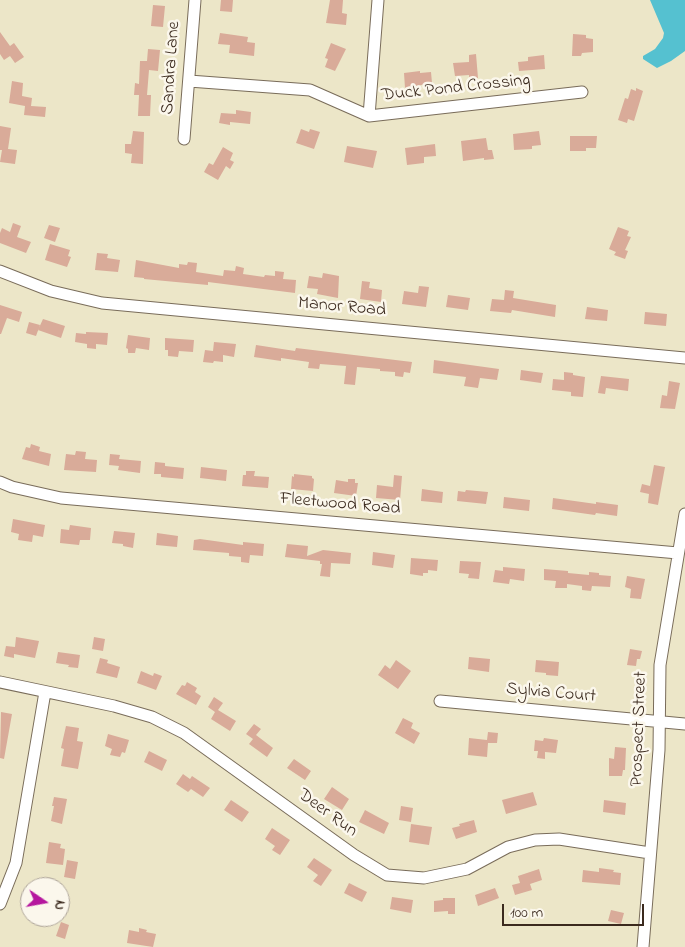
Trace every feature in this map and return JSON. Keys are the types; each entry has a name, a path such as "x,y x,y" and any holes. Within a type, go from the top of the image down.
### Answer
{"street":[{"name":"Sandra Lane","path":"184,139 195,0"},
{"path":"369,116 378,0"},
{"name":"Duck Pond Crossing","path":"189,81 310,90 369,116 582,92"},
{"name":"Manor Road","path":"0,271 51,291 102,303 685,358"},
{"name":"Fleetwood Road","path":"0,482 12,487 61,498 678,553"},
{"name":"Prospect Street","path":"643,947 658,750 660,666 685,514"},
{"name":"Deer Run","path":"0,682 114,706 152,717 184,733 354,856 387,875 424,878 467,869 508,847 535,840 560,839 650,852"},
{"path":"0,904 16,862 45,692"},
{"name":"Sylvia Court","path":"440,701 685,724"}],"water":[{"path":"650,0 685,0 685,51 657,68 643,59 643,56 655,49 663,38 664,33"}],"building":[{"path":"221,0 233,0 232,12 220,11"},
{"path":"330,0 343,0 342,13 347,14 346,25 326,23"},
{"path":"153,5 165,6 163,27 151,26"},
{"path":"0,32 10,46 14,43 24,57 15,63 10,56 4,60 0,54"},
{"path":"220,33 248,37 247,42 255,43 254,56 229,53 230,45 218,44"},
{"path":"573,34 586,35 586,38 593,39 593,52 582,53 581,56 572,56"},
{"path":"331,43 346,49 335,71 325,67 328,59 325,58"},
{"path":"148,49 160,50 158,71 149,70 147,95 151,95 150,116 138,116 139,95 134,95 135,83 139,84 140,61 147,61"},
{"path":"476,54 478,78 469,79 469,75 455,76 453,63 469,62 469,55"},
{"path":"544,55 545,69 519,71 518,62 528,61 528,57"},
{"path":"420,71 420,73 431,72 432,83 405,88 404,73"},
{"path":"12,81 23,83 22,96 32,98 31,106 46,107 45,117 24,115 25,106 9,103"},
{"path":"636,88 643,91 634,121 628,119 627,123 618,120 625,98 628,99 631,89 636,91"},
{"path":"236,110 251,112 250,124 230,122 230,125 219,123 221,113 236,114"},
{"path":"0,126 11,128 8,149 17,150 15,164 0,162 2,150 0,150"},
{"path":"301,129 309,132 310,129 320,132 314,149 296,143"},
{"path":"133,131 144,132 143,164 131,163 132,154 125,153 125,144 131,144"},
{"path":"539,131 541,145 532,146 532,149 514,150 513,134"},
{"path":"570,136 597,136 596,148 586,148 586,151 570,151"},
{"path":"486,138 488,150 492,150 494,159 484,160 484,158 463,161 461,141"},
{"path":"435,144 436,156 424,157 424,163 407,165 405,148"},
{"path":"347,146 377,151 373,168 344,162"},
{"path":"223,147 233,153 230,160 234,162 230,169 226,166 218,180 204,172 209,163 213,165"},
{"path":"13,223 21,226 17,237 31,242 26,253 0,243 2,228 10,232"},
{"path":"49,225 60,228 55,242 44,238"},
{"path":"618,227 629,231 627,236 631,237 625,250 628,251 625,259 614,255 616,252 609,249"},
{"path":"50,244 70,250 68,256 71,257 67,267 45,260"},
{"path":"97,253 108,254 107,258 120,260 118,272 95,270"},
{"path":"136,260 179,268 179,264 197,263 196,272 223,276 224,270 235,271 236,266 244,268 243,274 264,277 265,275 275,276 275,271 284,272 283,279 296,280 295,293 208,282 208,285 134,277"},
{"path":"323,273 339,276 338,298 317,294 318,289 307,288 309,276 322,278"},
{"path":"362,281 370,282 369,288 382,290 381,302 360,299"},
{"path":"419,286 429,287 426,307 402,304 404,291 418,293"},
{"path":"505,290 514,291 513,298 556,305 555,317 512,310 511,313 490,311 492,299 504,300"},
{"path":"448,295 470,298 468,310 446,307"},
{"path":"0,305 22,312 19,322 7,318 1,334 0,334"},
{"path":"587,307 608,310 607,321 585,319"},
{"path":"645,312 667,314 666,326 644,324"},
{"path":"43,319 65,326 61,338 38,330"},
{"path":"29,322 40,325 36,336 26,333"},
{"path":"86,332 108,333 107,345 96,344 96,349 87,348 87,344 75,342 76,333 86,334"},
{"path":"128,335 150,338 149,350 136,348 135,353 128,353 126,348"},
{"path":"165,338 194,340 193,352 179,351 178,357 168,356 168,350 165,350"},
{"path":"214,342 236,344 234,357 223,355 223,362 203,362 205,350 213,351"},
{"path":"256,345 295,351 296,348 412,362 410,373 404,372 403,377 395,376 395,372 357,367 355,385 344,384 346,366 320,364 319,369 308,368 309,362 281,358 281,361 254,357"},
{"path":"434,360 499,369 497,380 480,378 478,388 464,386 466,377 433,373"},
{"path":"521,370 543,373 541,383 520,380"},
{"path":"564,372 585,377 583,397 571,396 571,392 552,390 553,379 564,380"},
{"path":"601,376 629,379 628,391 606,388 605,394 598,393"},
{"path":"669,381 680,383 675,409 660,408 662,395 667,396"},
{"path":"31,444 40,447 39,451 51,454 49,466 22,459 26,447 30,448"},
{"path":"76,451 86,452 85,459 97,460 96,472 64,470 66,454 75,455"},
{"path":"110,454 120,455 119,459 141,461 140,473 118,470 119,466 109,465"},
{"path":"155,462 165,463 165,466 184,468 183,479 161,477 161,474 154,474"},
{"path":"654,465 665,467 658,505 648,503 649,494 640,492 642,484 650,486"},
{"path":"201,467 227,470 226,481 200,478"},
{"path":"246,471 255,471 254,476 269,477 268,488 242,486 243,475 246,475"},
{"path":"294,474 312,476 314,479 313,491 291,489 292,476 294,477"},
{"path":"394,475 402,476 400,500 376,498 377,485 393,487"},
{"path":"348,479 355,479 355,483 358,483 356,496 334,493 336,480 348,482"},
{"path":"422,489 443,492 442,503 421,501"},
{"path":"466,490 488,492 486,504 457,501 458,491 465,492"},
{"path":"504,497 530,500 529,511 503,508"},
{"path":"553,498 618,505 617,516 552,509"},
{"path":"13,519 45,525 43,537 33,535 32,542 18,540 19,534 11,532"},
{"path":"70,525 91,528 90,540 80,540 79,545 60,543 61,529 69,530"},
{"path":"114,531 135,533 133,548 123,546 123,544 112,543"},
{"path":"157,533 178,536 177,547 156,545"},
{"path":"200,539 243,545 243,542 264,544 263,556 250,555 249,563 241,562 241,557 229,556 229,553 193,550 194,540"},
{"path":"287,544 308,546 307,556 323,550 351,553 350,564 331,563 330,577 320,576 322,564 320,564 320,561 285,557"},
{"path":"373,552 395,555 393,568 372,565"},
{"path":"411,558 438,560 437,571 428,570 428,573 423,573 423,576 410,574"},
{"path":"460,561 481,562 479,579 468,578 469,574 459,573"},
{"path":"503,567 525,569 524,581 510,579 509,584 493,582 495,570 503,571"},
{"path":"544,569 589,575 589,572 599,573 599,575 611,576 610,587 592,586 591,591 582,590 582,586 567,584 567,588 555,588 556,581 544,580"},
{"path":"627,576 645,579 641,599 630,598 631,589 625,587"},
{"path":"16,637 39,641 35,658 14,654 14,658 4,656 6,646 15,647"},
{"path":"94,637 105,639 103,651 92,649"},
{"path":"630,649 642,651 640,659 637,659 636,666 627,665"},
{"path":"58,652 80,655 78,668 56,663"},
{"path":"469,657 490,659 489,672 468,669"},
{"path":"100,658 108,660 107,663 120,667 117,678 96,673"},
{"path":"396,660 411,671 398,689 378,675 385,665 390,669"},
{"path":"536,660 559,662 558,676 535,672"},
{"path":"141,671 153,676 154,673 162,676 156,690 137,683"},
{"path":"187,682 197,688 195,692 201,696 196,705 176,694 182,685 185,686"},
{"path":"214,697 223,703 218,710 236,721 230,731 211,719 215,712 208,707"},
{"path":"1,712 12,714 4,759 0,758"},
{"path":"403,718 413,723 411,728 420,733 414,744 395,733"},
{"path":"254,724 261,729 256,735 273,748 267,757 249,744 253,739 246,734"},
{"path":"66,726 79,728 77,741 83,742 78,769 61,766 64,749 61,748"},
{"path":"488,732 498,733 497,743 488,743 487,757 468,755 469,738 487,740"},
{"path":"108,734 129,740 125,753 122,752 120,757 110,755 112,749 105,746"},
{"path":"544,738 558,740 556,753 545,752 545,759 537,758 538,751 534,751 535,740 543,741"},
{"path":"615,747 626,748 625,770 623,770 622,776 609,776 609,758 614,759"},
{"path":"149,751 167,760 162,771 144,762"},
{"path":"294,759 311,771 305,780 287,768"},
{"path":"183,774 190,779 192,776 210,788 203,797 191,789 188,792 176,784"},
{"path":"332,787 349,799 342,810 324,799"},
{"path":"533,792 537,805 506,814 502,800"},
{"path":"54,797 67,799 62,824 51,821"},
{"path":"231,800 249,812 242,822 224,810"},
{"path":"604,800 626,803 625,815 603,812"},
{"path":"401,806 413,808 411,822 399,820"},
{"path":"365,810 389,823 384,834 359,822"},
{"path":"474,820 477,832 456,839 452,828"},
{"path":"411,824 432,827 429,845 409,842"},
{"path":"272,828 290,840 280,855 272,850 275,846 265,839"},
{"path":"49,842 61,844 60,848 65,849 63,865 46,863"},
{"path":"314,858 332,870 321,886 313,881 318,875 307,867"},
{"path":"67,860 78,862 75,879 64,877"},
{"path":"599,868 621,873 620,885 582,882 583,870 599,872"},
{"path":"539,869 542,880 530,884 532,890 515,895 512,885 520,883 518,876"},
{"path":"349,883 367,892 362,902 344,893"},
{"path":"495,888 499,898 478,906 475,895"},
{"path":"392,897 413,900 411,913 390,909"},
{"path":"443,898 455,898 455,914 448,914 448,911 434,912 434,901 443,900"},
{"path":"611,910 624,913 621,924 608,921"},
{"path":"59,927 68,927 65,939 56,936"},
{"path":"139,928 156,934 153,947 127,943 129,930 139,932"}]}
